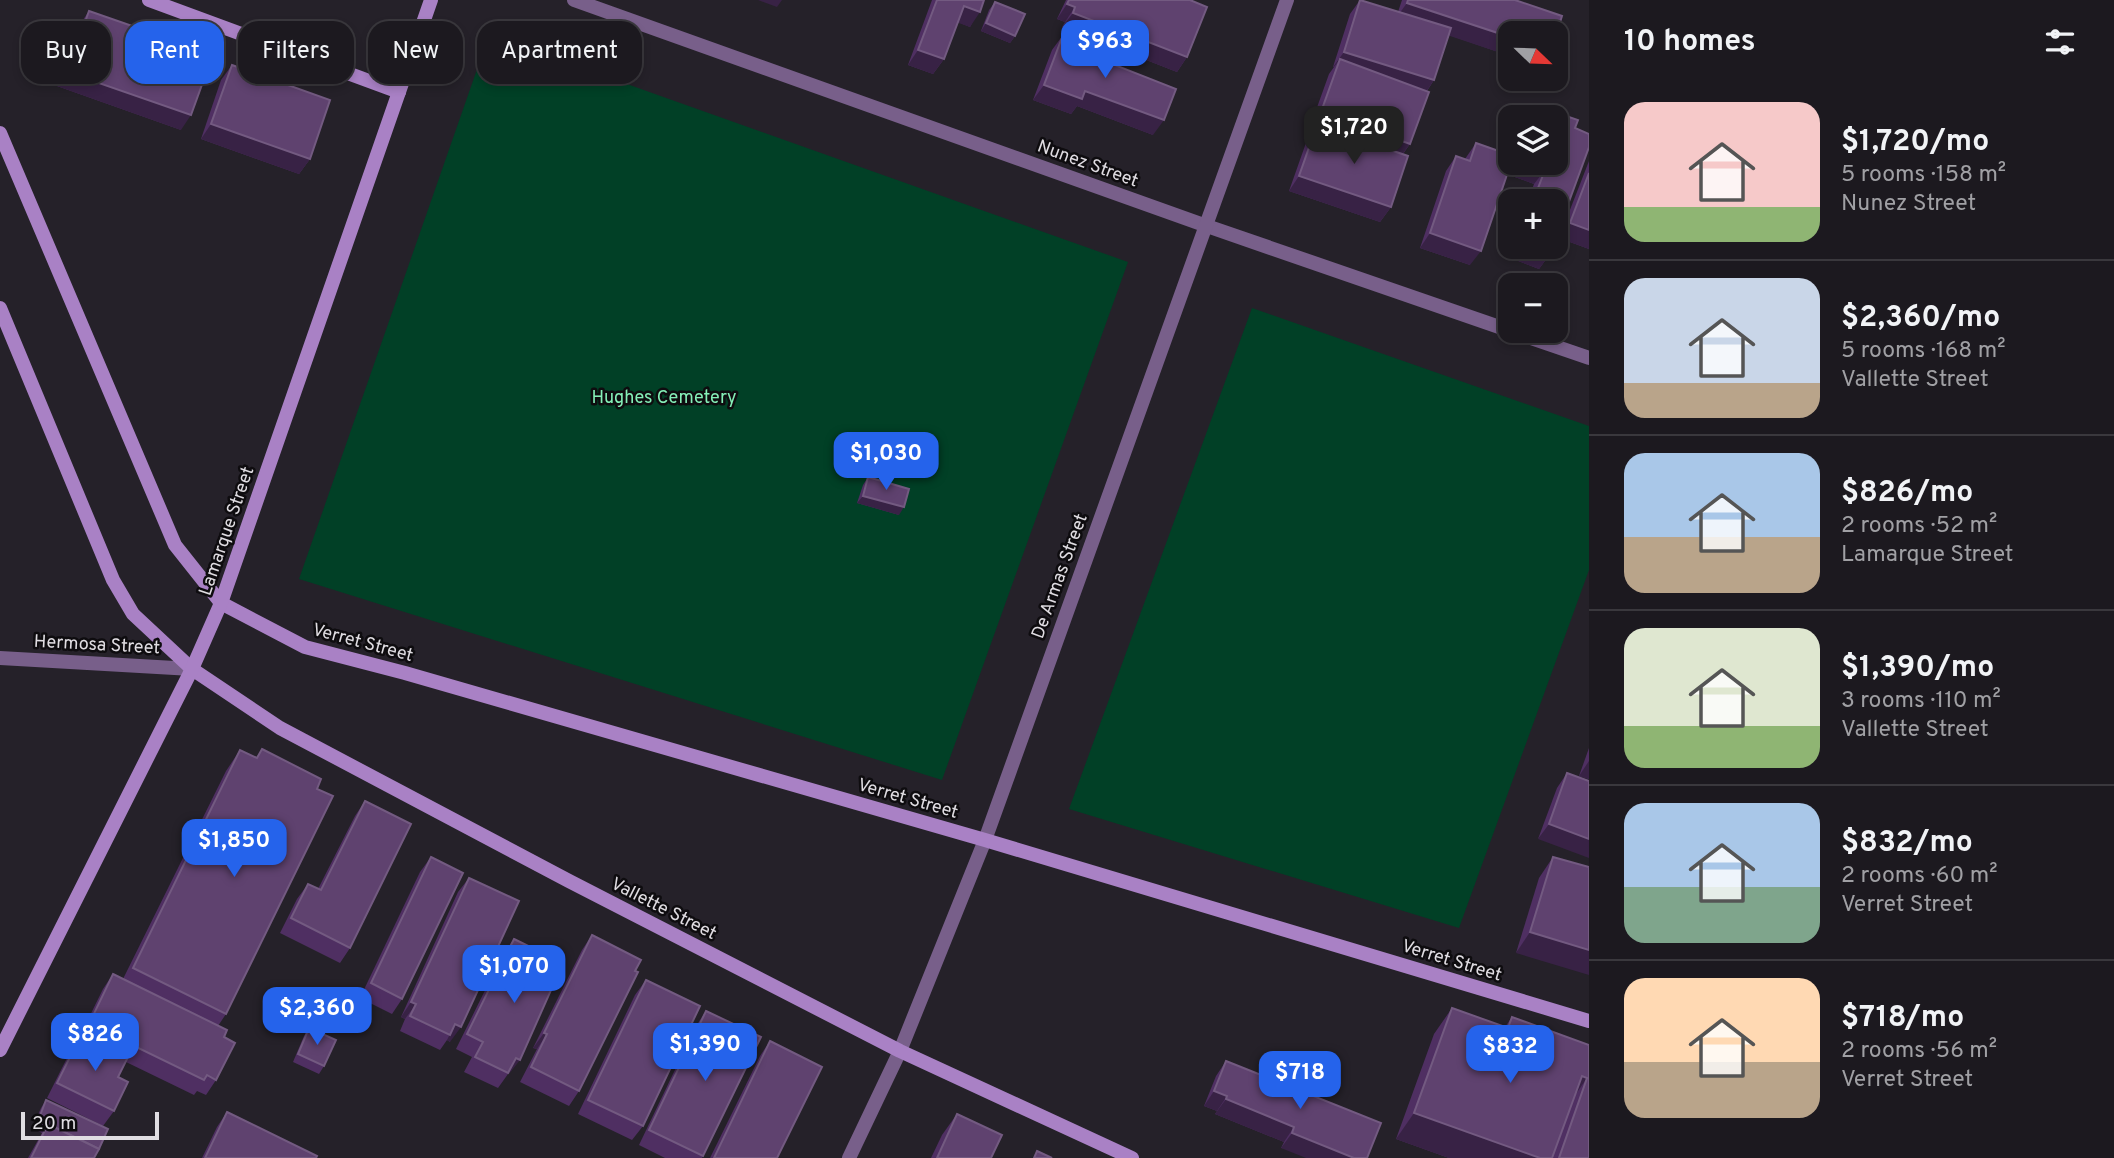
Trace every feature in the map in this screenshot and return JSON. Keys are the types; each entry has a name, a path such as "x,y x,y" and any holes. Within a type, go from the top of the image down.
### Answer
{"main road":[{"path":"149,0 398,92"},
{"name":"Lamarque Street","path":"0,1050 192,669 222,603 431,0"},
{"path":"0,133 175,545 222,603"},
{"name":"Vallette Street","path":"0,308 113,580 133,614 192,669 280,728 569,881 900,1051 1132,1158"},
{"name":"Verret Street","path":"222,603 305,647 405,673 985,840 1589,1021"}],"street":[{"name":"Nunez Street","path":"575,0 1204,225 1589,358"},
{"name":"De Armas Street","path":"849,1158 900,1051 985,840 1287,0"},
{"name":"Hermosa Street","path":"0,658 192,669"}],"green space":[{"name":"Hughes Cemetery","path":"477,69 477,84 627,84 1128,262 942,780 299,579"},
{"path":"1252,308 1589,426 1589,570 1459,928 1069,809"}],"building":[{"path":"937,0 984,0 980,12 964,6 944,59 918,50"},
{"path":"1069,0 1190,0 1207,7 1187,57 1073,13 1075,7 1067,4"},
{"path":"1360,0 1451,28 1434,80 1344,52"},
{"path":"1408,0 1515,0 1562,16 1560,21 1498,21 1498,33 1407,3"},
{"path":"995,2 1025,14 1015,36 986,23"},
{"path":"89,11 125,23 125,84 202,84 191,115 102,84 111,84 111,21 85,21"},
{"path":"1063,35 1105,51 1102,60 1176,89 1164,120 1085,91 1082,99 1044,85"},
{"path":"1340,59 1429,92 1410,144 1321,112"},
{"path":"232,65 238,67 238,84 285,84 330,100 310,159 211,124"},
{"path":"1568,117 1578,120 1575,128 1589,134 1589,147 1568,204 1568,189 1538,189 1543,175 1568,175"},
{"path":"1317,125 1408,156 1391,207 1299,176"},
{"path":"1476,143 1498,151 1498,175 1507,175 1502,189 1498,189 1498,201 1481,251 1430,233 1456,156 1470,161"},
{"path":"1589,173 1589,230 1570,223"},
{"path":"868,477 909,489 904,507 863,496"},
{"path":"262,749 321,779 317,789 333,796 226,1014 133,968 240,750 257,758"},
{"path":"1567,773 1589,781 1589,839 1549,824"},
{"path":"365,801 411,824 350,948 291,918 308,884 321,890"},
{"path":"431,857 463,873 402,999 371,983"},
{"path":"1553,857 1589,867 1589,950 1530,932"},
{"path":"469,878 519,901 461,1027 455,1024 450,1035 410,1016 416,1004 411,1002"},
{"path":"592,935 641,960 635,971 638,972 579,1091 531,1067 547,1034 544,1033"},
{"path":"514,939 563,963 520,1060 516,1058 508,1073 475,1057 483,1042 467,1034"},
{"path":"113,974 227,1030 224,1037 235,1043 216,1080 207,1075 204,1080 89,1024"},
{"path":"646,980 700,1006 643,1126 588,1100"},
{"path":"1452,1008 1508,1028 1512,1017 1589,1045 1589,1158 1559,1158 1587,1078 1582,1076 1552,1158 1540,1158 1414,1113"},
{"path":"706,1011 761,1037 703,1156 649,1130"},
{"path":"309,1028 336,1040 324,1066 298,1054"},
{"path":"81,1035 128,1057 118,1077 128,1082 114,1111 57,1083"},
{"path":"770,1041 822,1067 777,1158 714,1158"},
{"path":"1226,1061 1381,1123 1367,1158 1354,1158 1292,1133 1294,1127 1226,1099 1227,1096 1214,1091"},
{"path":"46,1100 108,1129 99,1149 38,1121"},
{"path":"227,1112 317,1156 316,1158 205,1158"},
{"path":"957,1114 1002,1135 991,1158 937,1158"},
{"path":"48,1124 99,1149 94,1158 31,1158"},
{"path":"1037,1151 1052,1158 1034,1158"}]}
